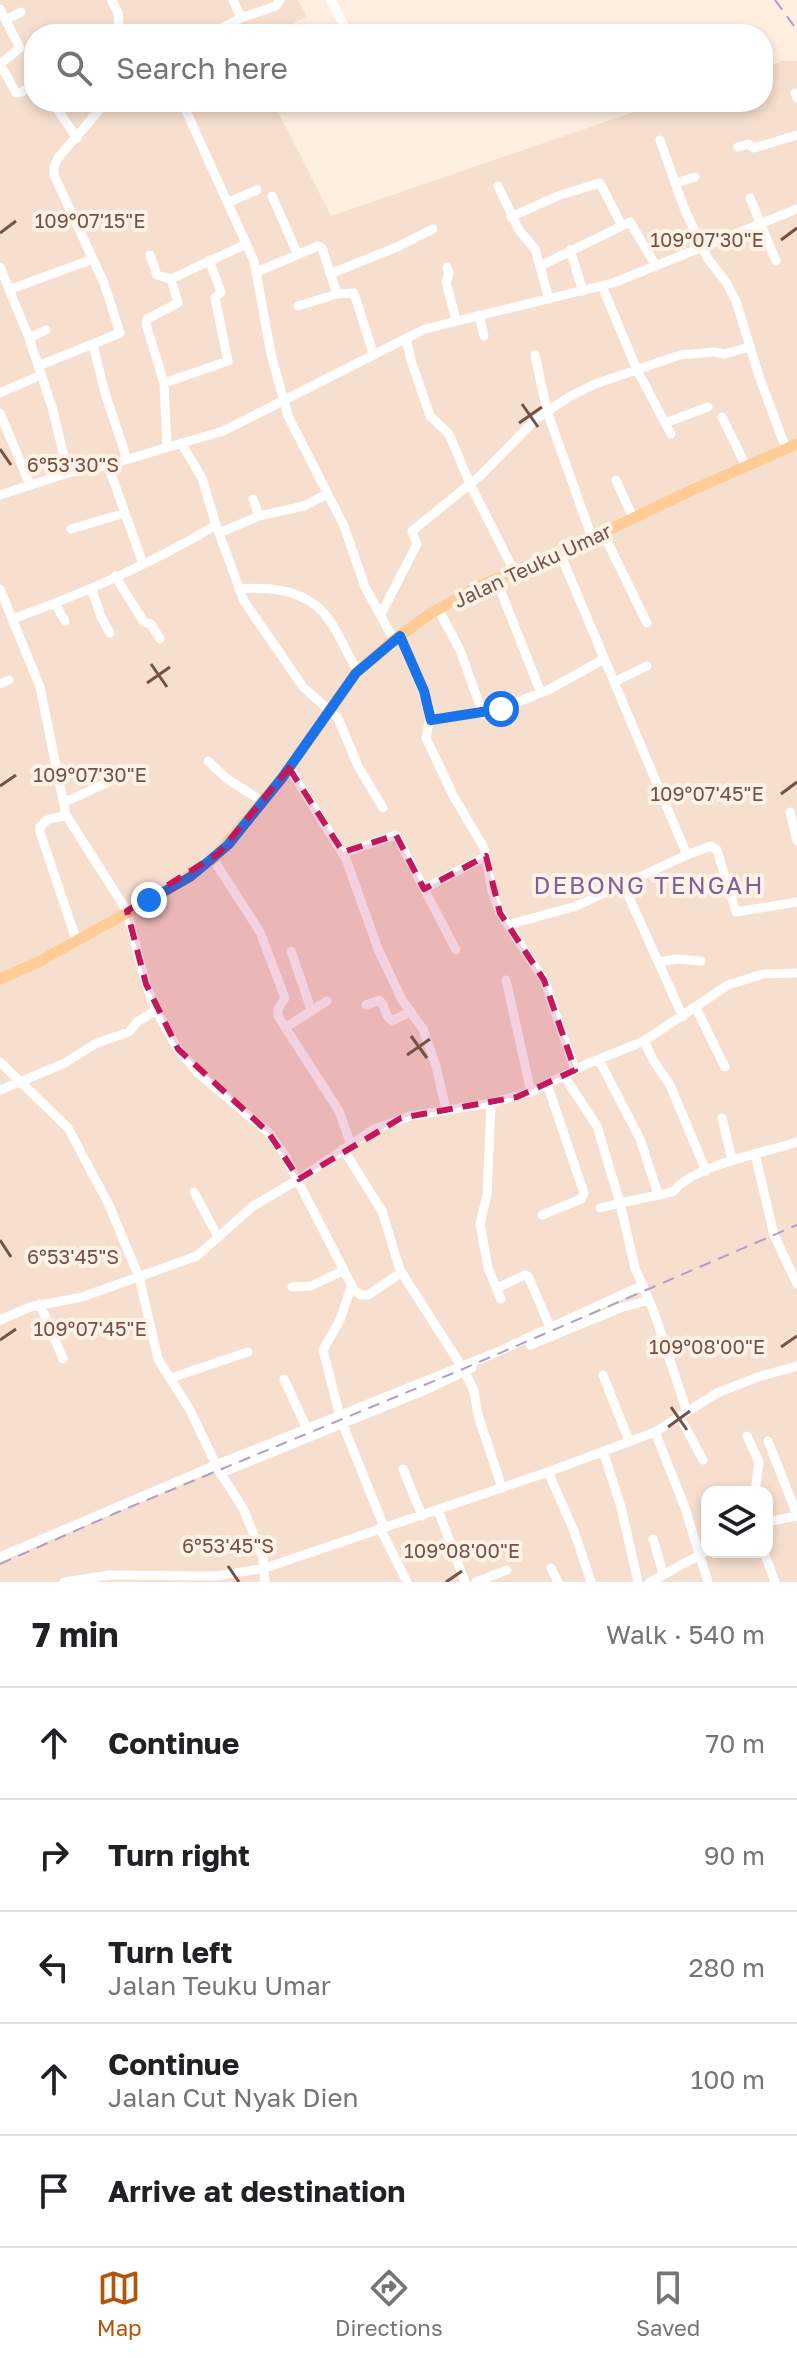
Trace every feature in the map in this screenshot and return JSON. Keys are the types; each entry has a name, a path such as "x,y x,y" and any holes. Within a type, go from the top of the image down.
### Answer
{"main road":[{"name":"Jalan Teuku Umar","path":"0,979 38,962 180,883 213,859 263,802 358,671 438,609 496,579 598,536 792,446"}],"street":[{"path":"111,0 118,12 119,24"},
{"path":"233,0 241,18"},
{"path":"229,24 276,6 280,0"},
{"path":"331,0 343,24"},
{"path":"0,9 20,48 0,64 16,93 24,90"},
{"path":"6,20 21,12"},
{"path":"59,112 77,138"},
{"path":"0,393 40,370 120,333 93,259 54,175 58,158 98,112"},
{"path":"187,112 229,202 257,272 271,354 288,416 344,526 365,587 397,638 424,691 431,720 426,738 454,797 479,837 500,913 522,951 544,980 575,1070"},
{"path":"738,147 748,144 754,148 797,135"},
{"path":"660,140 684,208 708,259 736,301 749,347 792,446"},
{"path":"676,183 695,177"},
{"path":"511,217 560,195 600,183 622,226"},
{"path":"498,186 511,217 535,249 549,299"},
{"path":"229,202 257,190"},
{"path":"272,196 298,255"},
{"path":"750,198 776,261"},
{"path":"0,495 240,424 373,353 425,329 602,286 797,209"},
{"path":"540,266 632,223 656,266"},
{"path":"332,273 433,229"},
{"path":"150,255 157,275 171,279 246,244"},
{"path":"257,272 318,246 322,248 332,273 337,294"},
{"path":"570,250 583,291"},
{"path":"11,289 93,259"},
{"path":"164,383 228,361 215,297 221,291 209,260"},
{"path":"0,267 40,370 68,473"},
{"path":"447,267 446,282 456,320"},
{"path":"167,447 164,383 146,324 150,316 178,303 171,279"},
{"path":"602,286 637,370 671,434"},
{"path":"298,306 337,294 354,293 373,353"},
{"path":"479,315 484,336"},
{"path":"29,338 46,330"},
{"path":"406,338 430,416 448,433 514,571"},
{"path":"93,345 127,459"},
{"path":"381,614 417,544 412,531 470,484 547,411 582,390 680,355 725,354 749,347"},
{"path":"535,355 547,411 598,536 647,623"},
{"path":"665,423 708,407"},
{"path":"0,413 30,485"},
{"path":"722,417 746,466"},
{"path":"181,443 202,478 239,589 258,624 307,692 341,723 358,766 383,808"},
{"path":"108,465 143,564"},
{"path":"616,480 633,518"},
{"path":"12,619 92,590 115,576 218,529 304,506 327,494"},
{"path":"253,499 259,516"},
{"path":"71,529 125,513"},
{"path":"559,551 687,855"},
{"path":"115,576 144,622 151,624 160,639"},
{"path":"496,579 541,693"},
{"path":"239,589 266,587 310,601 331,622 358,671"},
{"path":"0,589 40,687 66,815 127,911 146,984 156,1010 178,1049 198,1073 268,1132 299,1179 351,1287 361,1295 368,1295 402,1272"},
{"path":"92,590 110,633"},
{"path":"55,604 65,621"},
{"path":"438,609 460,650 483,714"},
{"path":"431,720 483,714 541,693 604,659"},
{"path":"614,682 647,666"},
{"path":"208,761 226,778 263,802"},
{"path":"289,768 343,853 378,949 402,1000 423,1029 446,1110"},
{"path":"63,803 115,779"},
{"path":"790,812 797,841"},
{"path":"66,815 47,820 40,827 40,832 76,939"},
{"path":"343,853 396,835 456,950"},
{"path":"508,925 552,914 624,886 711,846 717,850 737,913 797,902"},
{"path":"424,889 486,856"},
{"path":"213,859 261,924 285,998 277,1013 339,1111 347,1147 382,1211 402,1272 474,1391 478,1415 502,1488"},
{"path":"624,886 683,1017"},
{"path":"291,951 311,1009"},
{"path":"658,962 677,959 701,961"},
{"path":"0,1320 40,1304 82,1297 197,1256 253,1206 374,1129 401,1118 491,1103 531,1092 644,1041 728,985 763,974 797,975"},
{"path":"506,980 531,1092"},
{"path":"286,1027 327,1001"},
{"path":"366,1005 381,1001 392,1021 411,1011"},
{"path":"696,1008 725,1067"},
{"path":"0,1090 63,1064 97,1043 129,1032 137,1022 156,1010"},
{"path":"644,1041 670,1085 706,1171"},
{"path":"599,1060 640,1139 658,1194"},
{"path":"0,1062 68,1128 109,1205 139,1277 153,1346 249,1521 265,1568 265,1582"},
{"path":"564,1076 597,1126 635,1268 649,1300 684,1415 703,1460"},
{"path":"542,1215 581,1199 584,1193 547,1084"},
{"path":"491,1103 487,1195 480,1224 488,1268 501,1299"},
{"path":"722,1118 732,1160"},
{"path":"600,1208 673,1192 678,1185 732,1160 797,1142"},
{"path":"755,1154 774,1235 797,1284"},
{"path":"194,1192 218,1237"},
{"path":"292,1287 311,1286 343,1271"},
{"path":"497,1288 528,1276 551,1329"},
{"path":"463,1369 643,1285"},
{"path":"351,1287 340,1320 323,1350 341,1420 382,1528 407,1582"},
{"path":"0,1557 584,1321 649,1300"},
{"path":"40,1304 63,1359"},
{"path":"171,1378 248,1352"},
{"path":"64,1582 143,1573 216,1576 265,1568 422,1516 655,1432 725,1390 797,1366"},
{"path":"603,1375 629,1441"},
{"path":"284,1379 307,1429"},
{"path":"218,1469 307,1429 341,1420"},
{"path":"650,1582 701,1556 655,1432"},
{"path":"747,1436 759,1462 756,1486"},
{"path":"756,1455 770,1445 795,1499 797,1515 773,1521"},
{"path":"603,1451 621,1507 638,1582"},
{"path":"403,1469 422,1516"},
{"path":"548,1472 574,1531 591,1582"},
{"path":"438,1510 465,1582"},
{"path":"653,1539 663,1573"},
{"path":"702,1558 708,1582"},
{"path":"766,1558 775,1582"},
{"path":"551,1568 558,1582"},
{"path":"476,1582 507,1570"}],"highlighted area":[{"path":"289,768 343,852 396,835 424,889 486,856 500,913 544,980 575,1070 517,1097 401,1118 299,1179 268,1132 178,1049 146,984 127,911 219,853"}],"shaded area":[{"path":"0,0 298,0 307,16 292,24 24,24 24,112 278,112 331,216 634,112 773,112 773,64 797,61 797,1582 0,1582"}],"railway":[{"path":"775,0 797,30"},
{"path":"0,1564 797,1225"}],"district":[{"name":"DEBONG TENGAH","path":"649,884"}],"route":[{"path":"149,900 190,877 228,845 282,778 356,673 400,636 424,691 431,720 501,709"}]}
